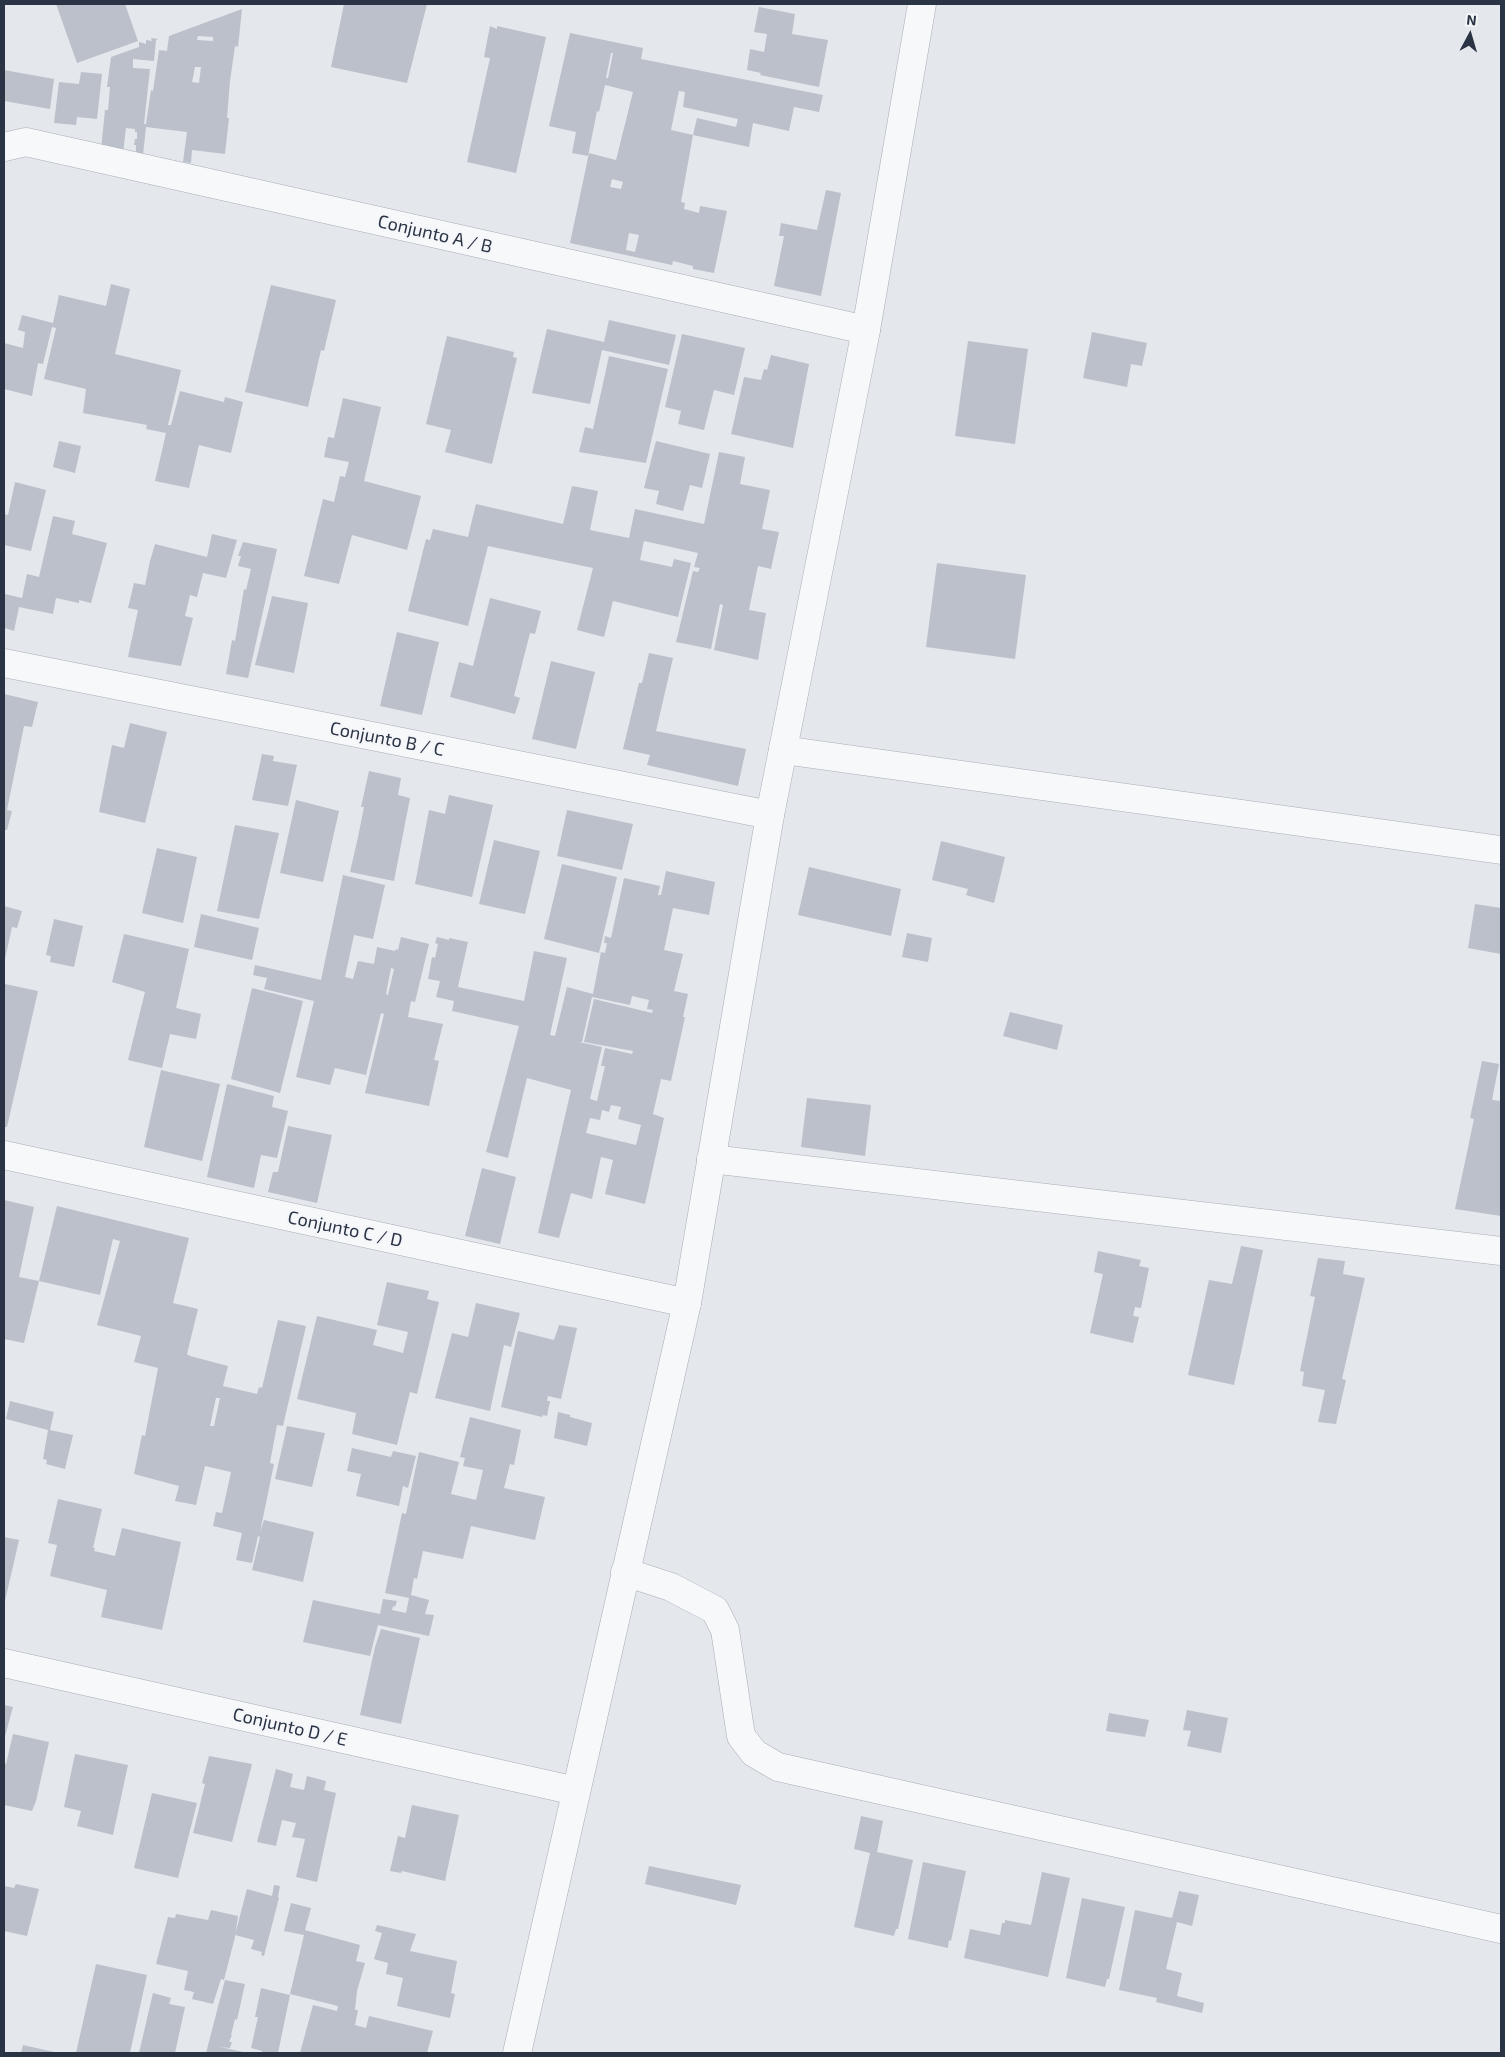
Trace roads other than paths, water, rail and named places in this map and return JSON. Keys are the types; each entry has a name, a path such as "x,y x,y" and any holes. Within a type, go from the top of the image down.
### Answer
{"street":[{"path":"517,2053 687,1303 770,814 866,330 922,4"},
{"name":"Conjunto A / B","path":"4,147 26,142 866,330"},
{"name":"Conjunto B / C","path":"4,663 770,814"},
{"path":"783,750 1501,850"},
{"name":"Conjunto C / D","path":"4,1155 687,1303"},
{"path":"711,1159 1501,1251"},
{"path":"625,1572 672,1587 715,1610 725,1630 740,1736 754,1753 778,1767 1501,1929"},
{"name":"Conjunto D / E","path":"4,1663 576,1791"}]}
